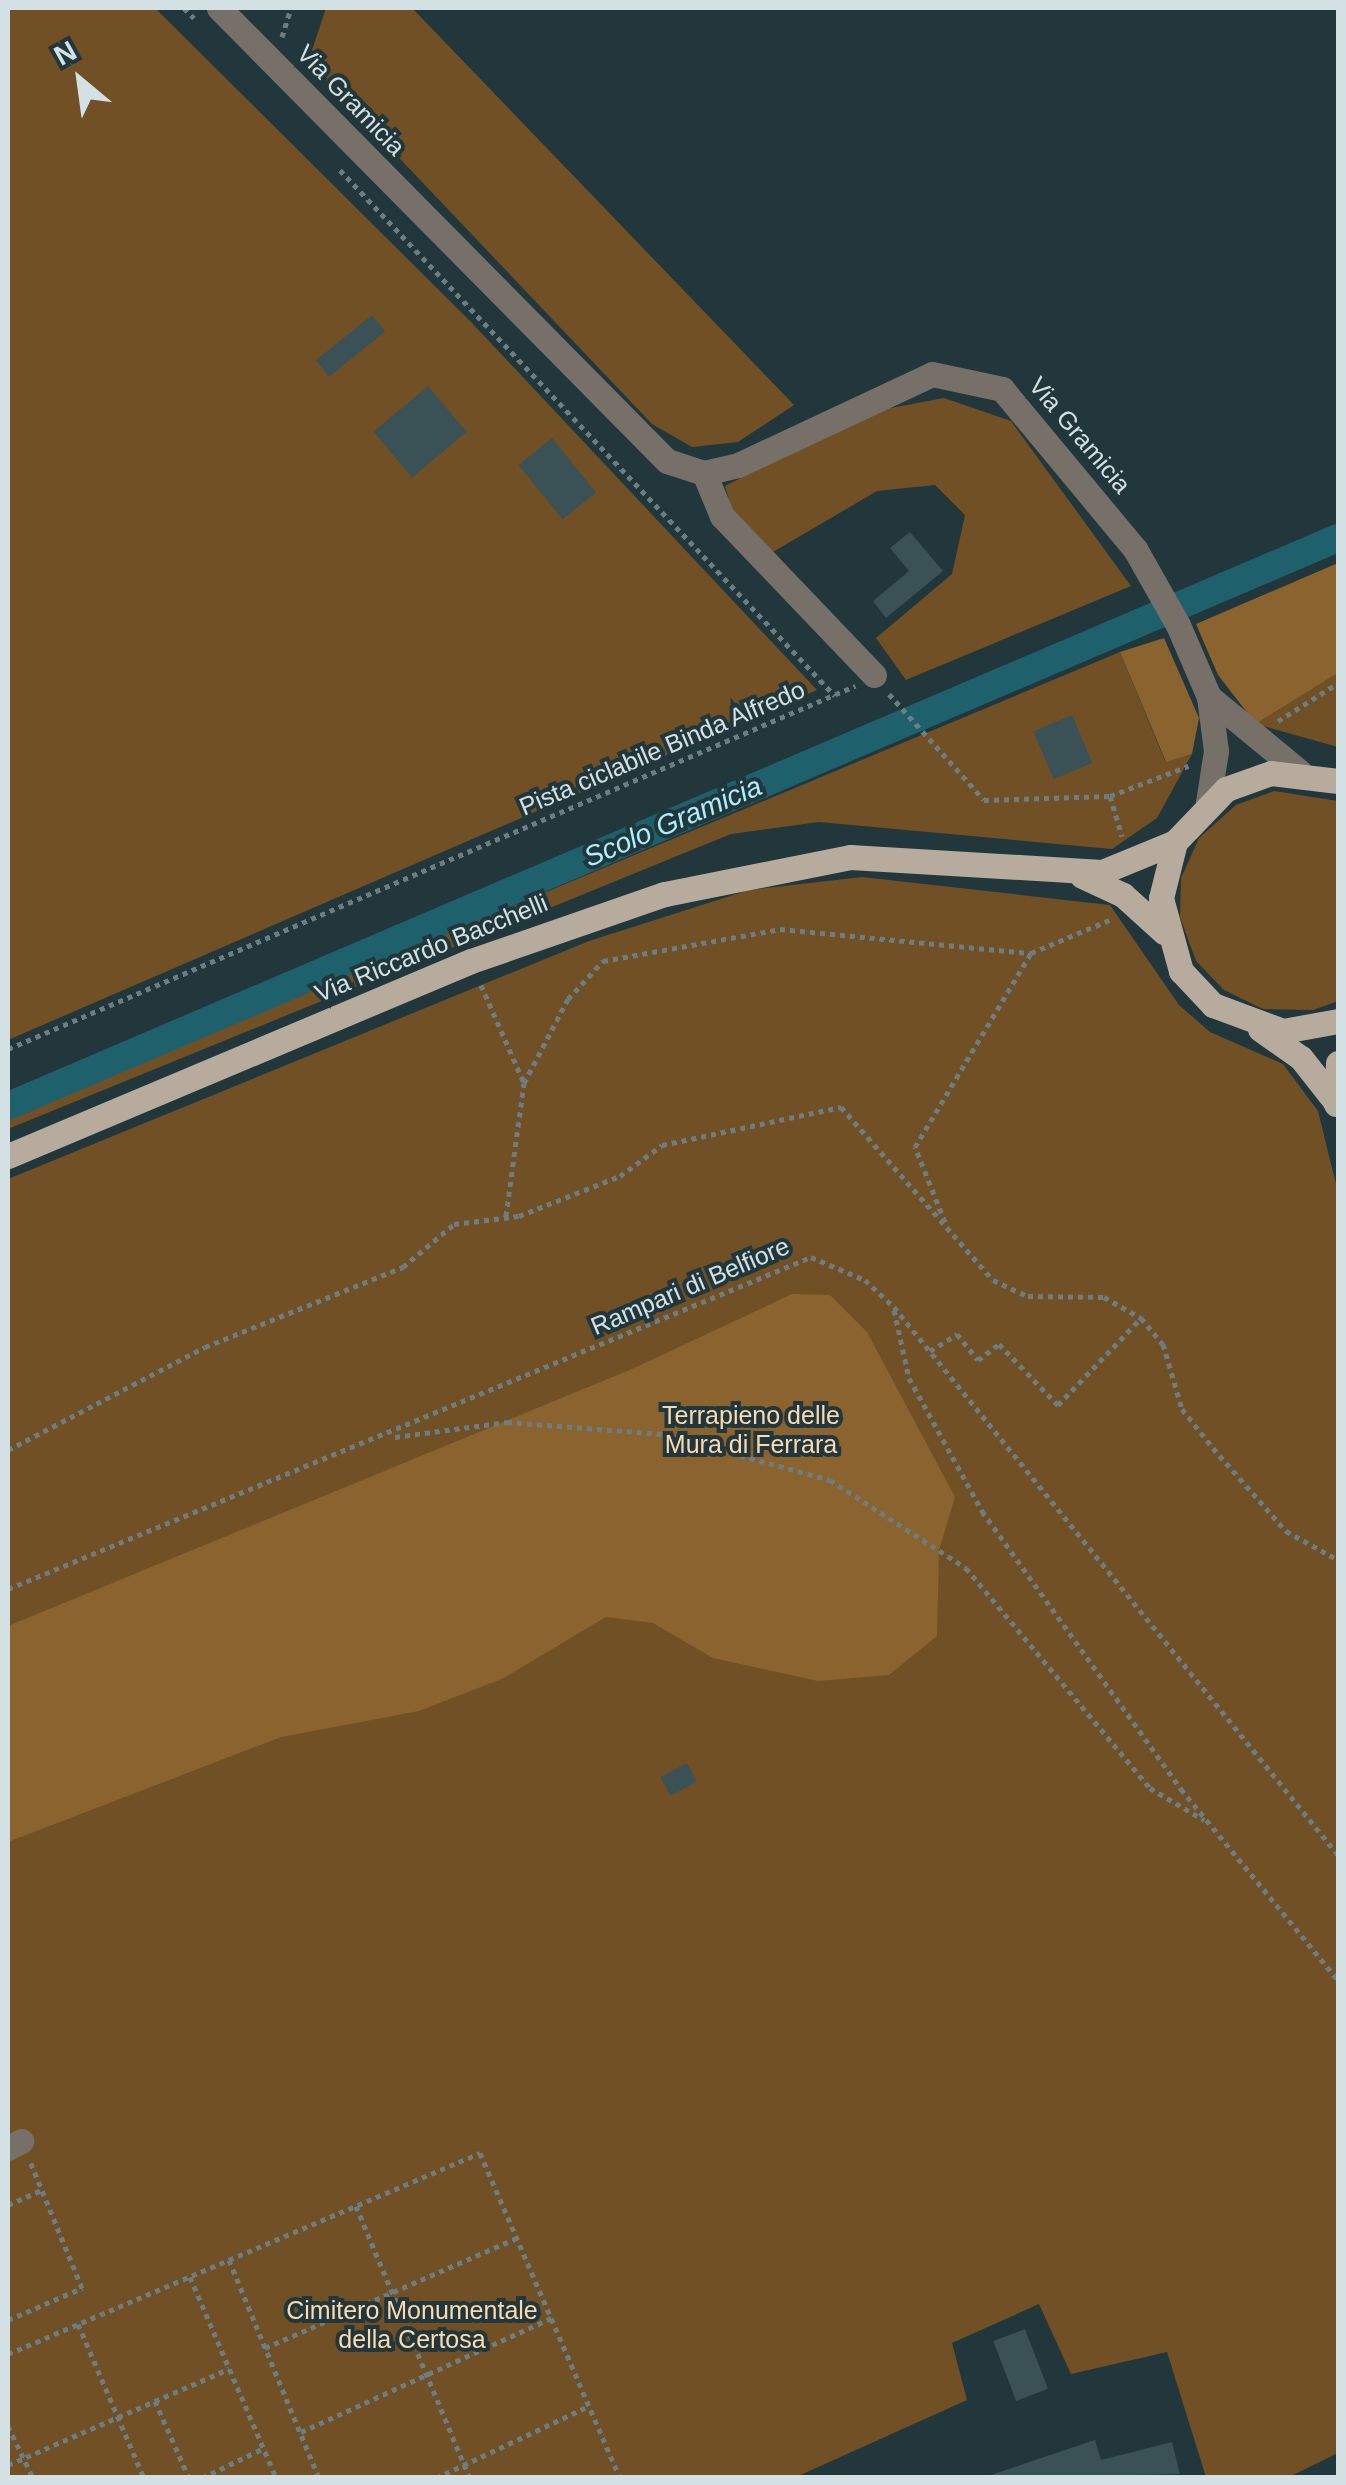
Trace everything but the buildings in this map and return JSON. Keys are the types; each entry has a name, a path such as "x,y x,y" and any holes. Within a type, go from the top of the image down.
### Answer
{"main road":[{"name":"Via Gramicia","path":"1337,1107 1301,1058 1194,988 1164,932 1164,875 1175,842 1208,802 1251,778 1300,772 1338,781"},
{"name":"Via Riccardo Bacchelli","path":"8,1156 471,961 665,894 815,860 1072,873 1126,865 1175,842"},
{"name":"Via Riccardo Bacchelli","path":"1072,873 1123,895 1164,932"},
{"path":"1258,1027 1338,1022"},
{"name":"Via Gramicia","path":"1337,1107 1338,1063"}],"street":[{"name":"Via Gramicia","path":"219,8 649,448 704,473 910,380 980,377 1023,406 1156,581 1178,625 1209,697 1216,751 1208,802"},
{"path":"704,473 722,516 881,684"},
{"name":"Via Gramicia","path":"1209,697 1300,772"}],"path":[{"name":"Pista ciclabile Binda Alfredo","path":"8,1050 835,696 326,155"},
{"path":"881,684 921,734 984,800 1110,796"},
{"path":"506,1217 524,1083 585,976 622,954 734,932 822,929 1032,954 1092,934 1116,914"},
{"path":"947,1226 915,1147 1032,954"},
{"path":"471,961 524,1083"},
{"path":"8,1450 205,1347 403,1267 454,1224 506,1217 620,1176 662,1145 828,1106 853,1114 878,1156 1009,1290 1104,1297 1141,1318 1163,1344 1182,1409 1212,1448 1286,1532 1338,1560"},
{"name":"Rampari di Belfiore","path":"8,1590 377,1440 785,1263 834,1262 894,1307 1338,1854"},
{"path":"894,1307 902,1363 982,1511 1204,1820 1338,1980"},
{"path":"930,1352 957,1334 978,1360 999,1344 1058,1404 1141,1318"},
{"path":"377,1440 446,1425 574,1426 747,1452 830,1480 966,1568 1150,1788 1204,1820"},
{"path":"8,2320 82,2288 41,2190 14,2144"},
{"path":"8,2354 480,2154 620,2478"},
{"path":"8,2204 41,2190"},
{"path":"356,2206 470,2478"},
{"path":"266,2348 517,2238"},
{"path":"229,2260 320,2478"},
{"path":"190,2277 276,2478"},
{"path":"300,2432 552,2318"},
{"path":"78,2324 144,2478"},
{"path":"8,2465 229,2368"},
{"path":"155,2401 189,2478"},
{"path":"436,2478 590,2406"},
{"path":"8,2426 32,2478"},
{"path":"202,2478 264,2448"}],"green space":[{"path":"8,8 155,8 471,322 817,690 8,1040"},
{"path":"326,8 412,8 794,405 738,442 692,447 652,424 308,62"},
{"path":"944,398 1011,421 1131,586 906,680 876,638 952,574 965,515 935,485 877,491 773,552 733,513 725,486 875,411"},
{"path":"1338,563 1338,673 1256,724 1218,675 1196,624"},
{"path":"1164,638 1199,718 1192,754 1166,762 1120,652"},
{"path":"1120,652 1165,761 1192,754 1157,818 1112,849 819,822 731,834 8,1129 8,1117"},
{"path":"1338,673 1338,747 1256,724"},
{"path":"1274,791 1338,801 1338,1001 1313,1010 1263,1009 1224,990 1196,961 1180,917 1181,878 1199,838 1236,805"},
{"path":"862,877 1110,905 1179,1005 1210,1032 1283,1064 1318,1111 1338,1192 1338,2453 1289,2477 1206,2477 1167,2352 1071,2374 1039,2304 952,2343 967,2400 796,2477 8,2477 8,1179 589,941 749,890"},
{"name":"Terrapieno delle Mura di Ferrara","path":"792,1294 830,1295 867,1332 955,1497 939,1550 937,1636 889,1675 818,1681 713,1658 653,1623 606,1617 504,1678 419,1711 281,1737 8,1842 8,1626 632,1369"}],"waterway":[{"name":"Scolo Gramicia","path":"8,1106 1338,538"}],"park label":[{"name":"Cimitero Monumentale della Certosa","path":"412,2326"}]}
